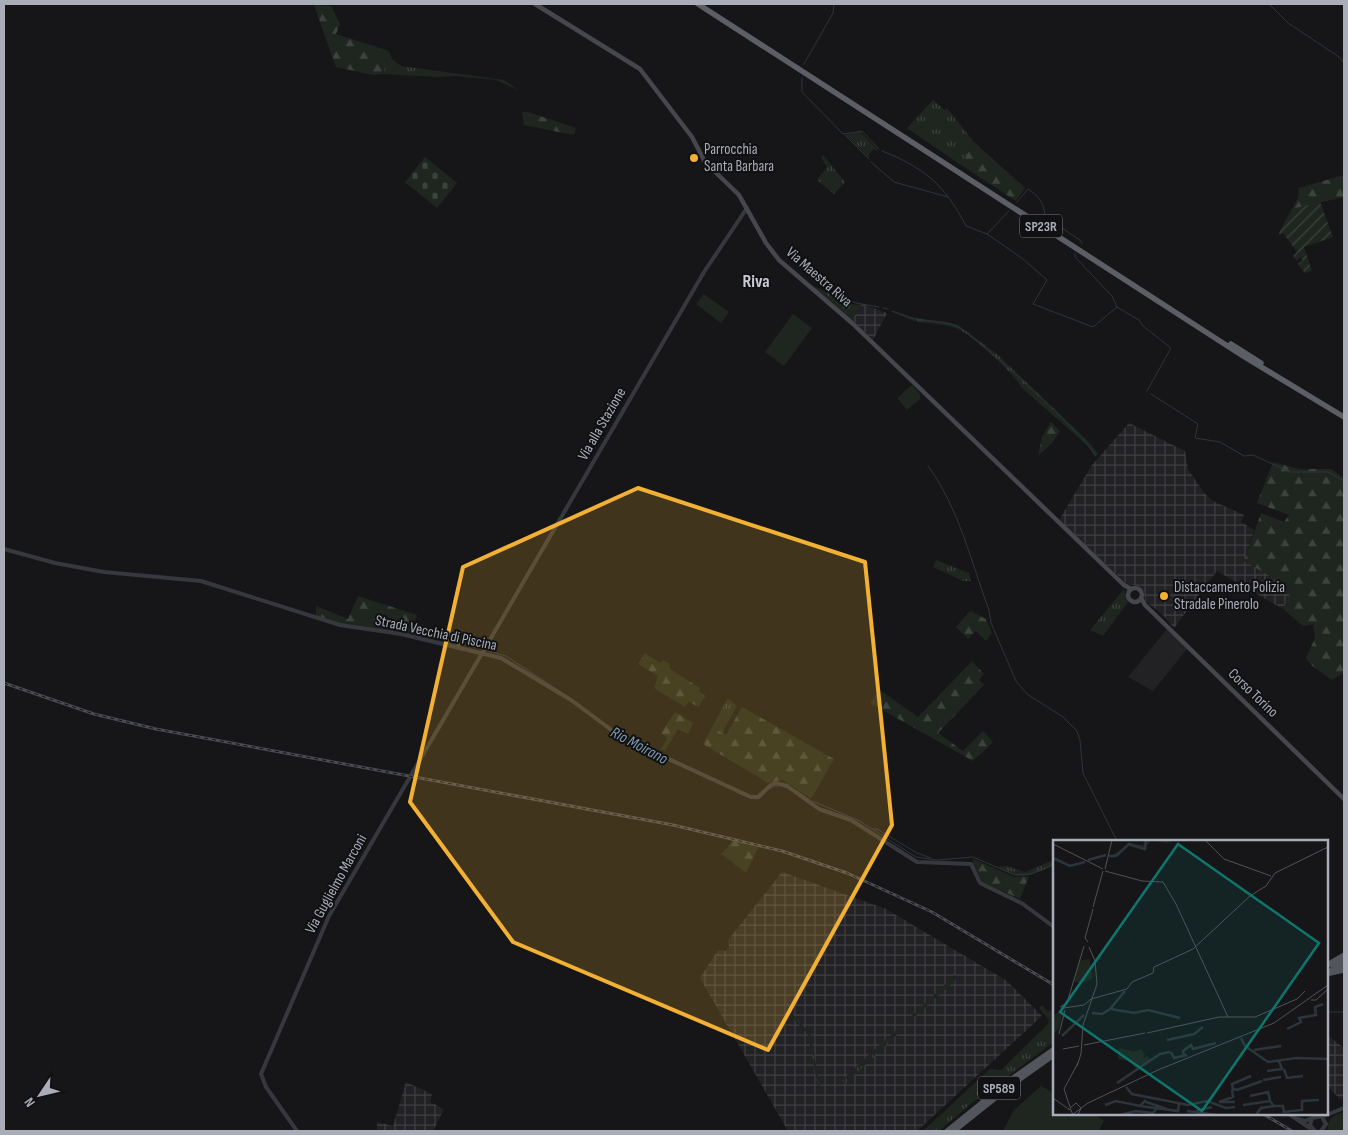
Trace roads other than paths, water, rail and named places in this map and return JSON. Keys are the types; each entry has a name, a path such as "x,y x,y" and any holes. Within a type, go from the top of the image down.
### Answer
{"highway":[{"name":"SP23R","path":"698,4 885,123"},
{"name":"SP23R","path":"704,4 1294,388 1344,417"},
{"name":"SP23R","path":"1194,323 1344,413"}],"main road":[{"name":"Via Maestra Riva","path":"535,4 640,69 692,137 705,162 736,191 766,243 779,260 852,323 1130,591"},
{"path":"1130,591 1140,591 1139,600 1129,600 1130,591"},
{"name":"Corso Torino","path":"1139,600 1344,799"},
{"path":"1328,965 1344,956"},
{"path":"1328,966 1344,960"},
{"path":"1328,973 1344,965"},
{"path":"1328,973 1344,970"},
{"name":"SP589","path":"947,1131 1015,1076 1053,1051"},
{"name":"SP589","path":"954,1131 1053,1056"}],"street":[{"name":"Via alla Stazione","path":"482,653 704,272 747,208"},
{"name":"Strada Vecchia di Piscina","path":"4,549 55,563 104,572 201,581 340,625 401,634 501,658 571,700 603,725 632,742 751,797 758,797 766,788 776,783 787,786 819,809 851,820 917,862 953,865 971,864 980,883 1023,904 1053,926"},
{"name":"Via Guglielmo Marconi","path":"297,1131 262,1082 261,1074 263,1068 329,916 482,653"},
{"path":"1328,1114 1344,1108"},
{"path":"1321,1131 1334,1112"},
{"path":"1290,1115 1305,1120 1327,1115"},
{"path":"1290,1115 1313,1130"},
{"path":"1322,1117 1326,1123 1327,1131"},
{"path":"1312,1118 1310,1125 1313,1130"}],"waterway":[{"path":"804,64 833,13 834,4"},
{"name":"Rio Moirano","path":"1269,4 1288,23 1339,57 1344,63"},
{"path":"802,78 802,92 843,134 862,131 879,149"},
{"path":"845,135 869,159"},
{"path":"882,151 922,171 942,189 966,226 987,234 1023,259 1047,280 1033,304 1093,327 1117,307"},
{"path":"871,162 894,182 948,197"},
{"path":"1017,202 1028,189 1040,200 1045,216 1081,241 1082,244"},
{"path":"987,234 1009,211"},
{"path":"1075,253 1075,257 1112,296 1117,307 1139,320 1143,326 1171,348 1147,391"},
{"path":"827,289 837,294"},
{"path":"841,296 856,303 879,307"},
{"path":"883,308 888,309"},
{"path":"892,311 917,319 958,327 1008,368 1055,411 1096,456"},
{"path":"1151,394 1198,424 1195,438 1220,442 1244,456 1253,455 1290,472 1328,472 1344,481"},
{"path":"928,466 939,482 956,517 989,610 991,623 1016,681 1027,694 1063,717 1077,731 1080,740 1083,773 1116,840"},
{"name":"Rio Moirano","path":"472,647 482,649"},
{"name":"Rio Moirano","path":"485,650 506,656 576,702"},
{"name":"Rio Moirano","path":"603,725 620,739 637,746"},
{"name":"Rio Moirano","path":"736,792 755,799 762,796 771,787 778,786"},
{"path":"797,791 810,800"},
{"name":"Rio Moirano","path":"812,801 858,820 916,857 937,860 973,857 1015,875 1031,874 1053,864"},
{"name":"Rio Moirano","path":"873,829 877,829 917,853 931,858"},
{"name":"Rio Moirano","path":"1328,1012 1344,1012"}],"railway":[{"path":"4,683 94,714 156,729 673,825 782,851 847,873 932,912 1053,984"},
{"path":"1265,1115 1292,1131"}],"place":[{"name":"Parrocchia Santa Barbara","path":"694,158"},
{"name":"Distaccamento Polizia Stradale Pinerolo","path":"1164,596"}],"district":[{"name":"Riva","path":"756,281"}]}
